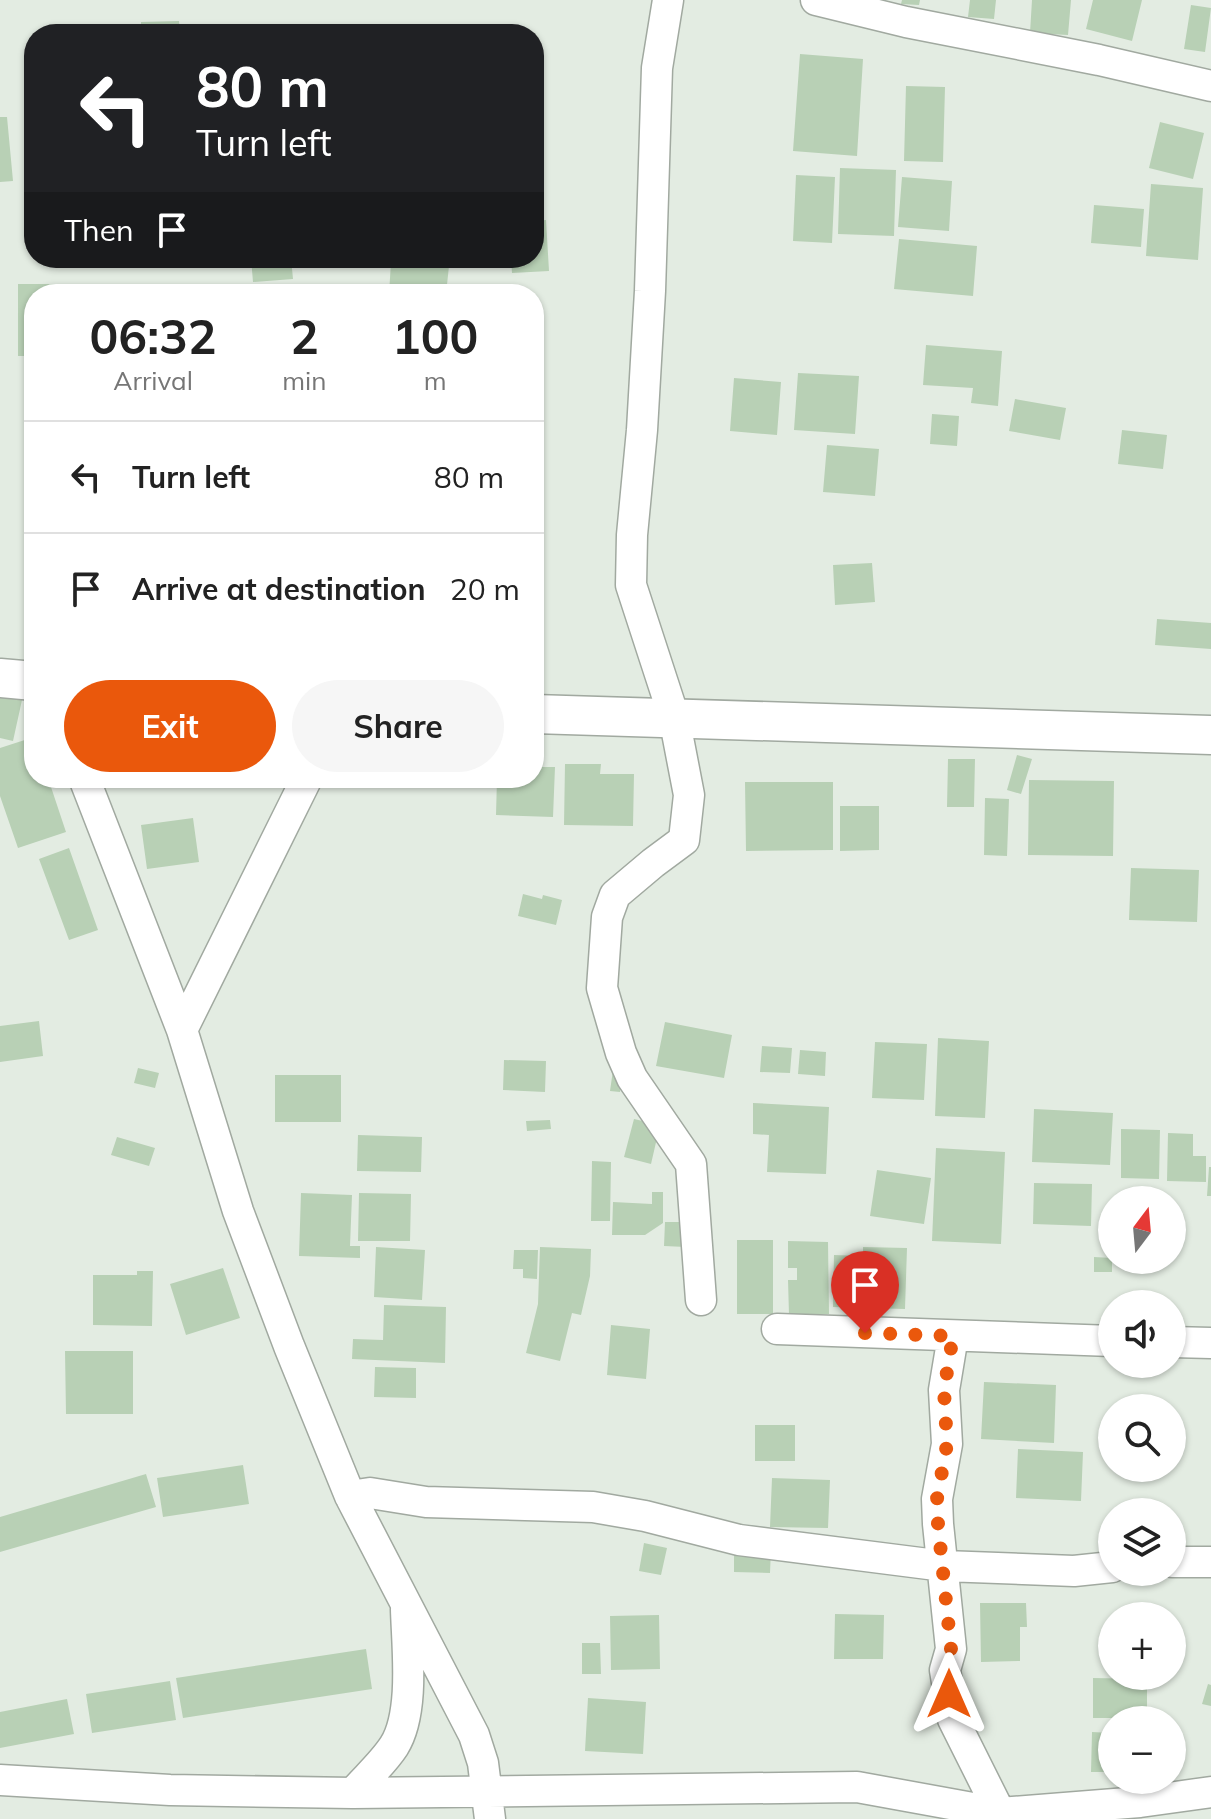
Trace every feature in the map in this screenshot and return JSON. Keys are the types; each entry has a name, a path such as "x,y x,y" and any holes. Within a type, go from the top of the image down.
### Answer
{"main road":[{"path":"0,678 24,680"},
{"path":"544,714 1211,735"}],"street":[{"path":"668,0 657,68 650,291 631,585 674,717 689,795 684,840 615,895 607,917 602,988 621,1053 632,1078 691,1164 701,1300"},
{"path":"816,0 1211,86"},
{"path":"88,788 182,1030 238,1211 295,1359 350,1496 474,1735 483,1763 489,1806"},
{"path":"182,1030 302,788"},
{"path":"777,1329 1098,1341"},
{"path":"953,1336 944,1390 947,1444 937,1499 951,1649 945,1670 953,1719 1000,1813"},
{"path":"1186,1342 1211,1343"},
{"path":"350,1496 370,1493 426,1502 593,1507 645,1516 739,1540 944,1566 1074,1571 1098,1568"},
{"path":"1186,1562 1211,1562"},
{"path":"353,1793 395,1745 403,1726 408,1702 406,1604"},
{"path":"0,1780 174,1805 353,1793 489,1806 857,1787 1037,1819"},
{"path":"1000,1813 1140,1802 1211,1792"}],"building":[{"path":"902,0 920,0 919,5 901,4"},
{"path":"970,0 996,0 994,19 968,17"},
{"path":"1032,0 1071,0 1068,35 1030,33"},
{"path":"1093,0 1142,0 1132,41 1086,29"},
{"path":"1191,5 1211,8 1205,52 1184,49"},
{"path":"179,21 179,24 141,24"},
{"path":"800,54 863,59 857,156 793,151"},
{"path":"906,86 945,87 943,162 904,161"},
{"path":"0,117 7,117 13,181 0,182"},
{"path":"1160,122 1204,133 1193,179 1149,168"},
{"path":"840,168 896,170 894,236 838,234"},
{"path":"796,175 835,177 832,243 793,241"},
{"path":"902,177 952,181 949,231 898,227"},
{"path":"1151,184 1203,188 1198,260 1146,256"},
{"path":"1094,205 1144,209 1141,247 1091,243"},
{"path":"544,220 549,271 512,273 512,268 544,268"},
{"path":"899,239 977,246 973,296 894,289"},
{"path":"252,268 292,268 293,279 253,282"},
{"path":"391,268 449,268 447,284 390,284"},
{"path":"18,284 24,284 24,356 18,356"},
{"path":"926,345 1002,351 998,406 971,403 973,388 923,385"},
{"path":"798,373 859,376 855,434 794,430"},
{"path":"734,378 781,382 777,435 730,431"},
{"path":"1015,399 1066,408 1060,440 1009,431"},
{"path":"932,414 959,416 957,446 930,444"},
{"path":"1122,430 1167,435 1163,469 1118,464"},
{"path":"827,445 879,449 875,496 823,492"},
{"path":"872,563 875,602 835,605 833,565"},
{"path":"1157,619 1211,623 1211,649 1155,645"},
{"path":"0,695 22,700 13,741 0,738"},
{"path":"24,740 24,788 51,788 66,832 18,848 0,796 0,748"},
{"path":"1017,755 1032,759 1021,794 1007,790"},
{"path":"948,759 975,759 974,807 947,807"},
{"path":"565,764 601,764 600,774 634,774 633,826 564,825"},
{"path":"544,767 555,767 553,817 496,815 497,788 544,788"},
{"path":"1029,780 1114,781 1113,856 1028,855"},
{"path":"745,782 833,782 833,850 746,851"},
{"path":"985,798 1009,799 1007,856 984,855"},
{"path":"840,806 879,806 879,850 840,851"},
{"path":"193,818 199,862 147,869 141,825"},
{"path":"69,848 98,930 69,940 39,859"},
{"path":"1131,868 1199,870 1197,922 1129,920"},
{"path":"523,894 562,900 556,925 518,916"},
{"path":"39,1021 43,1056 0,1062 0,1026"},
{"path":"665,1022 732,1035 724,1078 656,1066"},
{"path":"938,1038 989,1041 985,1118 935,1116"},
{"path":"875,1042 927,1044 924,1100 872,1098"},
{"path":"762,1046 792,1048 790,1073 760,1072"},
{"path":"800,1050 826,1052 825,1076 798,1074"},
{"path":"504,1060 546,1061 545,1092 503,1090"},
{"path":"138,1068 159,1073 155,1088 134,1083"},
{"path":"613,1070 622,1071 620,1092 610,1091"},
{"path":"275,1075 341,1075 341,1122 275,1122"},
{"path":"753,1103 829,1107 826,1174 767,1172 769,1135 753,1134"},
{"path":"1034,1109 1113,1113 1110,1165 1032,1162"},
{"path":"634,1119 660,1125 651,1164 624,1157"},
{"path":"550,1120 551,1129 527,1131 526,1121"},
{"path":"1121,1129 1160,1130 1159,1179 1121,1178"},
{"path":"1168,1133 1193,1134 1193,1156 1206,1156 1206,1182 1167,1181"},
{"path":"358,1135 422,1137 421,1172 357,1171"},
{"path":"117,1137 155,1148 149,1166 111,1155"},
{"path":"936,1148 1005,1152 1001,1244 932,1241"},
{"path":"592,1161 611,1162 610,1221 591,1221"},
{"path":"1209,1167 1211,1196 1207,1196"},
{"path":"877,1170 931,1178 924,1224 870,1216"},
{"path":"1034,1183 1092,1184 1091,1226 1033,1224"},
{"path":"652,1192 663,1192 663,1223 645,1235 612,1235 613,1202 652,1204"},
{"path":"301,1193 352,1195 350,1246 360,1246 360,1258 299,1256"},
{"path":"359,1193 411,1194 410,1241 358,1241"},
{"path":"665,1222 686,1222 686,1247 664,1246"},
{"path":"737,1240 773,1240 773,1314 737,1314"},
{"path":"788,1241 828,1242 829,1314 789,1315 788,1280 797,1280 797,1268 788,1268"},
{"path":"376,1247 425,1250 422,1300 374,1297"},
{"path":"540,1247 591,1249 590,1276 581,1315 572,1313 560,1361 526,1353 538,1304"},
{"path":"863,1247 907,1248 905,1309 833,1307 834,1255 863,1256"},
{"path":"514,1250 538,1250 537,1279 523,1278 523,1269 513,1269"},
{"path":"1094,1257 1098,1257 1098,1272 1094,1272"},
{"path":"223,1268 240,1318 186,1335 170,1284"},
{"path":"137,1271 153,1271 152,1326 93,1325 93,1275 137,1275"},
{"path":"384,1305 446,1307 445,1363 352,1359 353,1339 383,1340"},
{"path":"611,1325 650,1329 646,1379 607,1375"},
{"path":"65,1351 133,1351 133,1414 66,1414"},
{"path":"375,1367 416,1368 416,1398 374,1397"},
{"path":"984,1382 1056,1385 1054,1443 981,1439"},
{"path":"755,1425 795,1425 795,1461 755,1461"},
{"path":"1018,1449 1083,1452 1081,1501 1016,1498"},
{"path":"243,1465 249,1504 163,1517 157,1478"},
{"path":"146,1474 156,1507 0,1552 0,1517"},
{"path":"772,1478 830,1480 828,1528 770,1527"},
{"path":"644,1543 667,1548 661,1575 639,1571"},
{"path":"734,1547 771,1548 770,1573 734,1572"},
{"path":"980,1603 1026,1603 1027,1627 1020,1627 1020,1661 981,1662"},
{"path":"835,1614 884,1615 883,1659 834,1659"},
{"path":"659,1615 660,1669 611,1670 610,1616"},
{"path":"582,1643 600,1643 601,1674 582,1674"},
{"path":"366,1649 372,1689 183,1718 176,1678"},
{"path":"1093,1678 1098,1678 1098,1690 1147,1690 1147,1706 1098,1706 1098,1718 1093,1718"},
{"path":"170,1681 176,1720 92,1733 86,1694"},
{"path":"1208,1684 1211,1685 1211,1706 1202,1704"},
{"path":"588,1698 646,1702 643,1754 585,1751"},
{"path":"67,1699 74,1734 0,1748 0,1712"},
{"path":"1092,1732 1098,1732 1098,1772 1091,1772"}],"route":[{"path":"865,1333 953,1336 944,1390 947,1444 937,1499 951,1649 945,1670 949,1694"}]}
